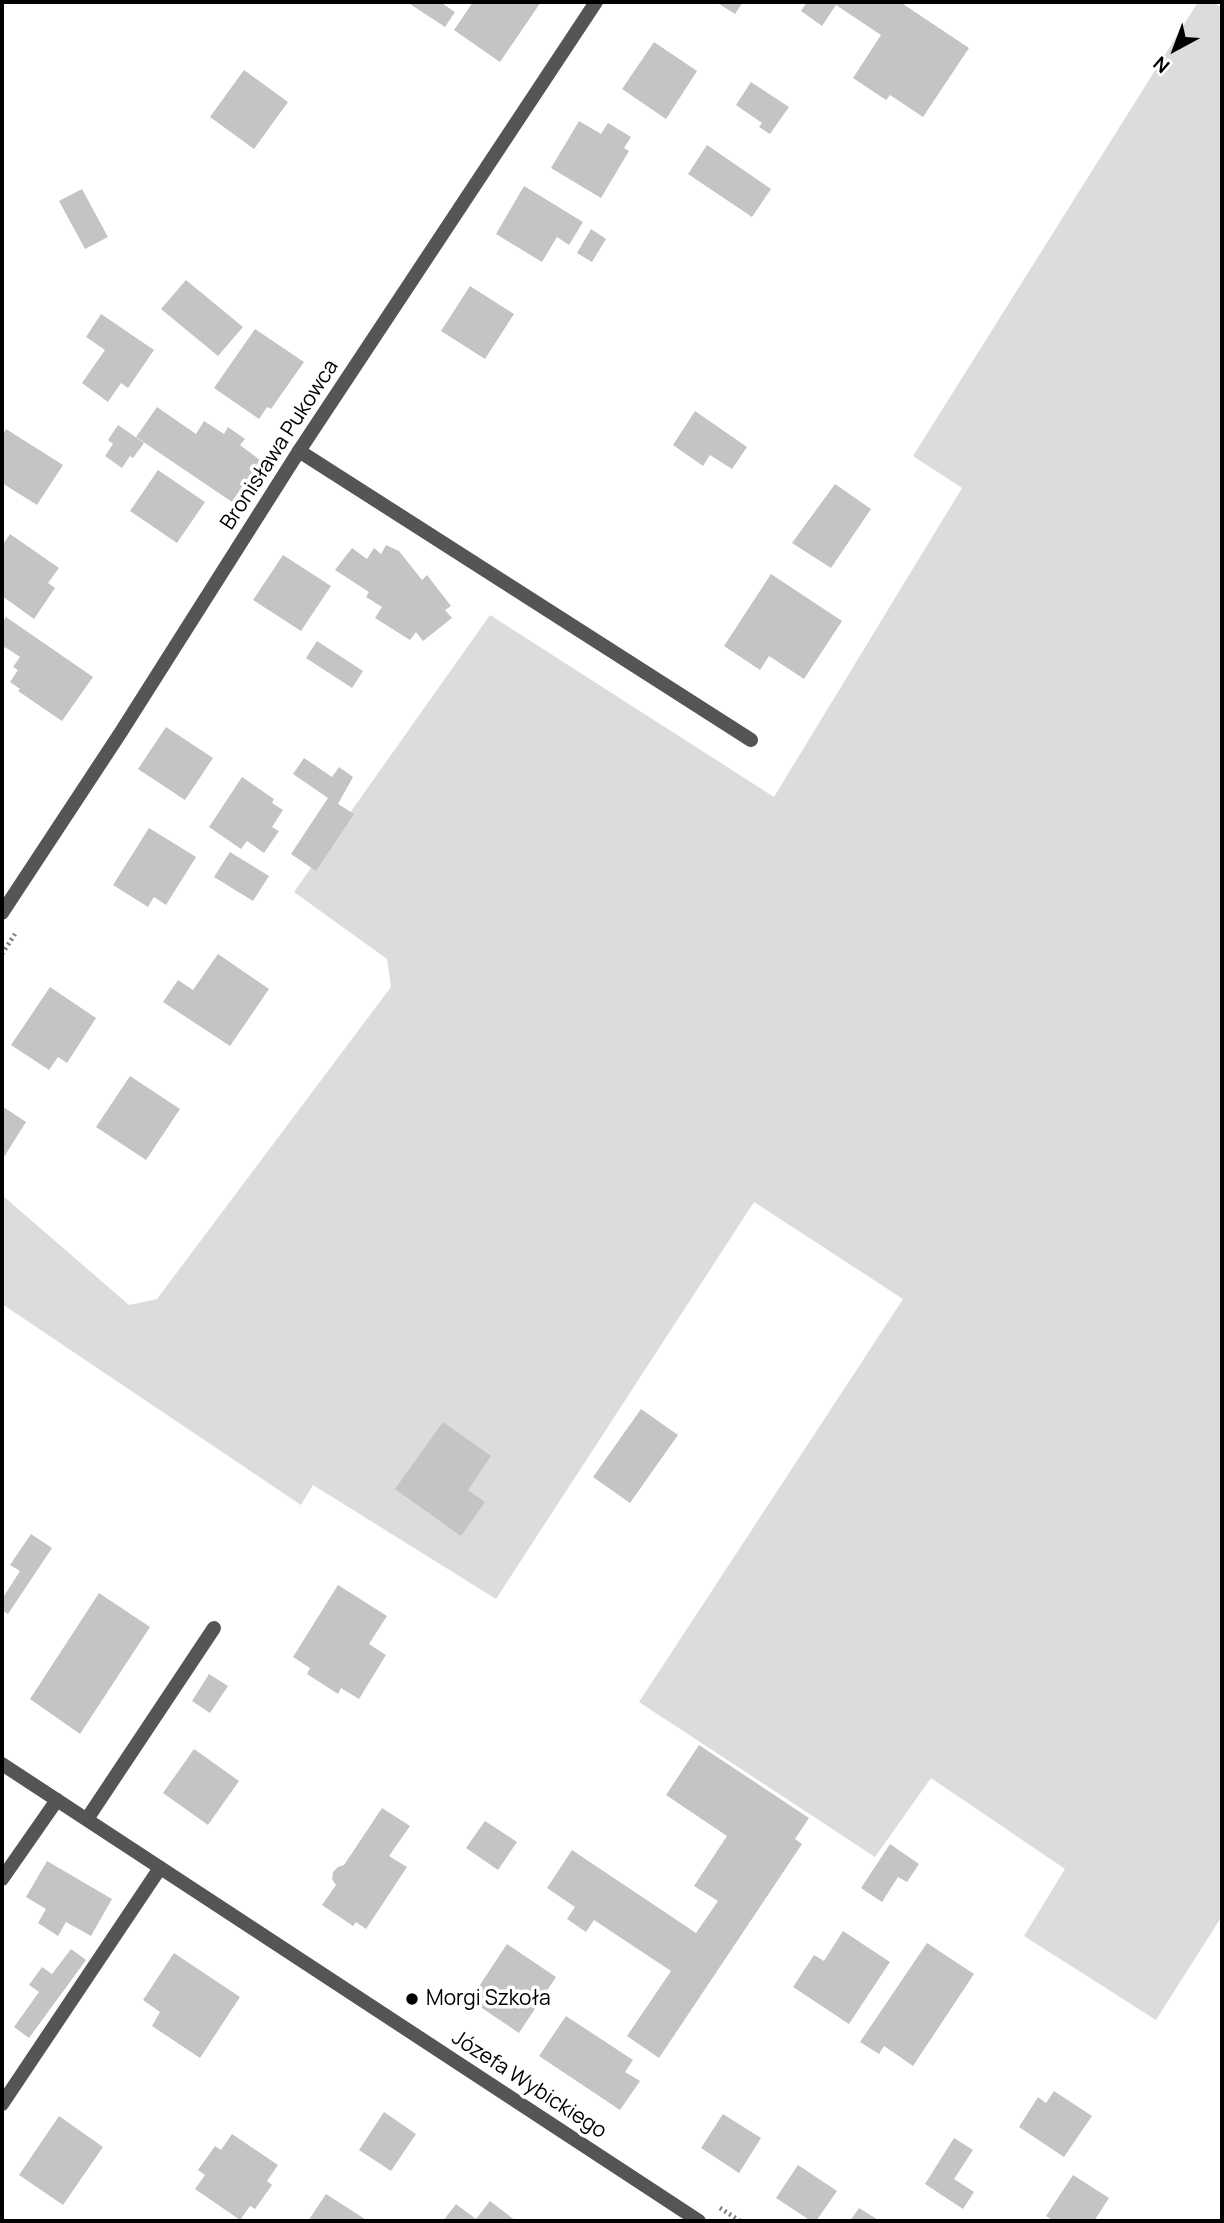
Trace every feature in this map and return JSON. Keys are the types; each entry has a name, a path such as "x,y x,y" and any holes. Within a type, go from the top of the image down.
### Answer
{"street":[{"name":"Bronisława Pukowca","path":"2,914 299,451 596,2"},
{"path":"299,451 751,740"},
{"path":"87,1819 214,1628"},
{"name":"Józefa Wybickiego","path":"2,1763 699,2221"},
{"path":"2,1879 57,1800"},
{"path":"2,2104 160,1868"}],"shaded area":[{"path":"1198,2 1213,2 1222,8 1222,1916 1156,2020 1024,1936 1065,1869 931,1778 875,1857 639,1702 903,1299 754,1202 496,1599 313,1485 301,1505 2,1304 2,1195 129,1305 157,1299 391,987 387,959 294,892 490,615 774,797 962,488 913,456"}],"building":[{"path":"407,2 440,2 455,12 445,27"},
{"path":"473,2 541,2 500,62 454,30"},
{"path":"716,2 743,2 735,14"},
{"path":"807,2 900,2 969,48 923,117 890,95 886,100 853,78 881,35 836,5 822,26 801,11"},
{"path":"654,42 697,71 666,119 622,89"},
{"path":"244,70 288,102 254,149 210,117"},
{"path":"751,82 789,107 770,134 759,127 762,123 736,105"},
{"path":"579,121 601,134 608,123 631,137 624,148 629,151 601,198 551,168"},
{"path":"707,145 771,189 752,217 688,174"},
{"path":"524,186 583,222 569,245 557,237 542,262 496,234"},
{"path":"82,189 108,237 85,249 59,201"},
{"path":"591,229 606,239 592,262 577,253"},
{"path":"186,280 243,327 218,356 161,309"},
{"path":"470,286 514,314 485,359 441,331"},
{"path":"101,314 154,350 128,388 121,383 108,402 82,383 105,350 86,337"},
{"path":"255,329 304,362 271,409 267,407 259,419 214,388"},
{"path":"157,407 196,434 204,421 224,434 228,427 245,439 240,445 260,460 232,502 136,437"},
{"path":"695,411 747,447 732,469 710,455 703,466 673,445"},
{"path":"118,425 144,443 122,468 105,456 113,444 108,440"},
{"path":"6,429 63,465 37,505 2,483 2,436"},
{"path":"158,470 205,502 177,543 130,511"},
{"path":"835,484 871,509 831,568 792,543"},
{"path":"10,534 59,568 48,583 55,588 34,619 2,596 2,546"},
{"path":"386,545 399,551 422,580 427,575 451,606 445,610 452,618 423,641 416,632 410,640 375,618 382,607 366,597 369,592 335,570 352,548 367,559 374,548 381,554"},
{"path":"283,555 331,586 301,631 253,600"},
{"path":"771,574 842,621 804,679 769,656 760,670 724,646"},
{"path":"6,617 93,677 62,721 18,691 20,689 10,682 18,670 13,667 20,657 5,647 2,649 2,623"},
{"path":"317,641 363,671 352,688 306,658"},
{"path":"166,727 213,758 185,800 138,769"},
{"path":"304,758 332,777 339,767 353,777 338,804 354,814 316,871 291,854 328,798 293,774"},
{"path":"242,777 274,799 272,803 283,810 272,827 279,831 264,853 247,841 241,849 209,827"},
{"path":"149,828 196,857 166,905 154,897 148,907 113,885"},
{"path":"230,852 269,876 253,901 214,877"},
{"path":"218,954 269,989 230,1046 163,1002 178,980 193,990"},
{"path":"50,987 96,1018 67,1063 58,1057 49,1070 11,1045"},
{"path":"130,1076 180,1109 146,1160 96,1127"},
{"path":"2,1106 26,1122 2,1160"},
{"path":"641,1409 678,1435 630,1503 593,1477"},
{"path":"443,1422 491,1456 468,1490 485,1502 461,1536 395,1489"},
{"path":"31,1534 52,1548 8,1614 2,1610 2,1599 20,1571 10,1565"},
{"path":"338,1585 387,1616 369,1644 386,1655 359,1699 341,1688 338,1694 307,1674 310,1668 293,1657"},
{"path":"99,1593 150,1627 80,1734 30,1699"},
{"path":"209,1674 228,1686 210,1713 192,1701"},
{"path":"699,1745 809,1818 795,1839 802,1844 659,2058 627,2036 671,1971 594,1920 586,1932 567,1919 575,1907 547,1888 572,1850 696,1933 718,1901 694,1886 727,1836 666,1795"},
{"path":"194,1749 239,1781 208,1825 163,1793"},
{"path":"382,1808 410,1826 389,1856 407,1867 366,1929 356,1922 353,1926 322,1905 336,1885 332,1879 333,1872 344,1865"},
{"path":"485,1821 517,1842 498,1870 466,1848"},
{"path":"890,1844 919,1864 907,1882 898,1877 882,1902 861,1888"},
{"path":"47,1861 112,1899 91,1936 66,1922 58,1936 38,1923 46,1909 26,1897"},
{"path":"843,1931 890,1962 849,2024 793,1987 814,1955 824,1961"},
{"path":"927,1943 974,1974 913,2066 884,2046 879,2054 860,2042"},
{"path":"507,1944 556,1977 519,2033 470,2000"},
{"path":"71,1949 86,1960 29,2038 14,2027 39,1992 29,1985 42,1967 52,1974"},
{"path":"174,1953 240,1997 200,2058 152,2026 160,2012 143,2000"},
{"path":"566,2016 633,2060 625,2072 640,2081 620,2110 539,2056"},
{"path":"1054,2091 1092,2116 1064,2157 1019,2127 1038,2097 1046,2103"},
{"path":"384,2112 416,2134 391,2171 359,2150"},
{"path":"723,2114 761,2138 739,2173 701,2148"},
{"path":"59,2116 103,2147 63,2205 19,2175"},
{"path":"232,2134 278,2165 267,2181 272,2185 255,2209 250,2206 240,2220 195,2189 205,2175 198,2170 215,2146 221,2150"},
{"path":"954,2138 973,2150 954,2179 974,2192 963,2209 925,2184"},
{"path":"798,2165 837,2191 816,2221 811,2221 776,2198"},
{"path":"1073,2175 1109,2198 1094,2221 1054,2221 1046,2216"},
{"path":"326,2194 368,2221 308,2221"},
{"path":"490,2201 516,2221 443,2221 456,2204 476,2219"},
{"path":"859,2208 880,2221 850,2221"}],"place":[{"name":"Morgi Szkoła","path":"412,1999"}]}
